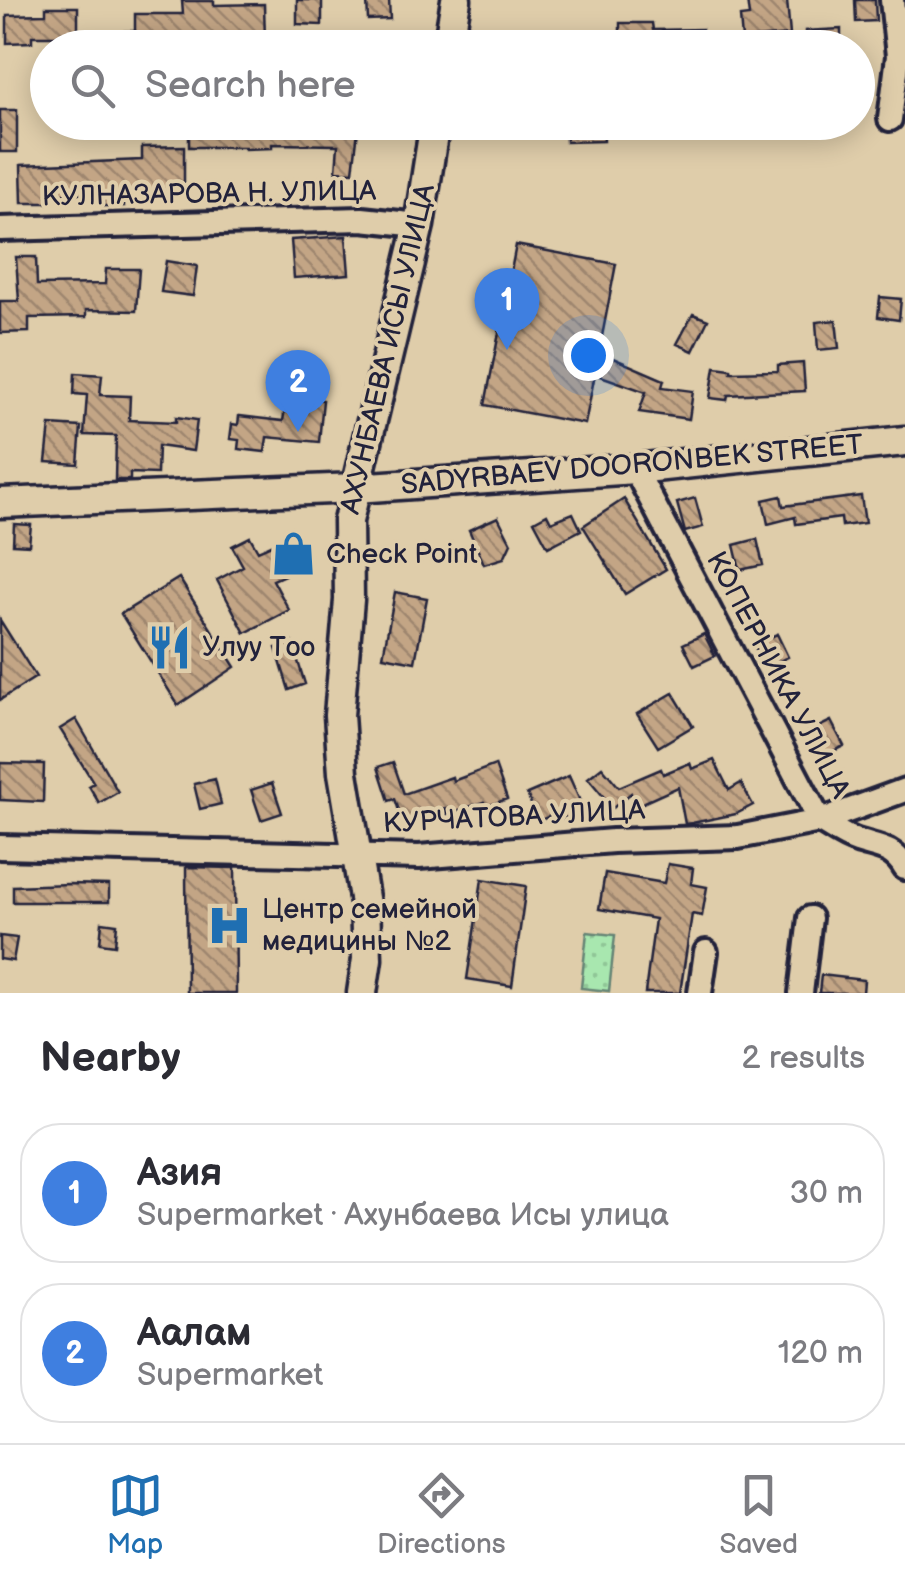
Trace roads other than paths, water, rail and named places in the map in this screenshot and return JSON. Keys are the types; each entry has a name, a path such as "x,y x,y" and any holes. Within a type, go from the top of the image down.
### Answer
{"main road":[{"path":"451,30 456,0"},
{"name":"АХУНБАЕВА ИСЫ УЛИЦА","path":"362,993 367,959 365,904 343,774 339,716 349,600 348,521 418,225 432,140"},
{"name":"SADYRBAEV DOORONBEK STREET","path":"0,504 355,488 635,469 905,440"}],"street":[{"path":"890,120 898,56 892,0"},
{"name":"КУЛНАЗАРОВА Н. УЛИЦА","path":"0,228 362,219 418,225"},
{"name":"КОПЕРНИКА УЛИЦА","path":"635,469 820,821 855,841 898,854 905,868"},
{"name":"КУРЧАТОВА УЛИЦА","path":"0,847 419,857 613,841 738,837 820,821 905,790"},
{"path":"801,993 810,918"},
{"path":"700,993 706,952"}],"place":[{"name":"Азия","path":"507,350"},
{"name":"Аалам","path":"298,432"},
{"name":"Check Point","path":"293,554"},
{"name":"Улуу Тоо","path":"169,647"},
{"name":"Центр семейной медицины №2","path":"229,925"}]}
